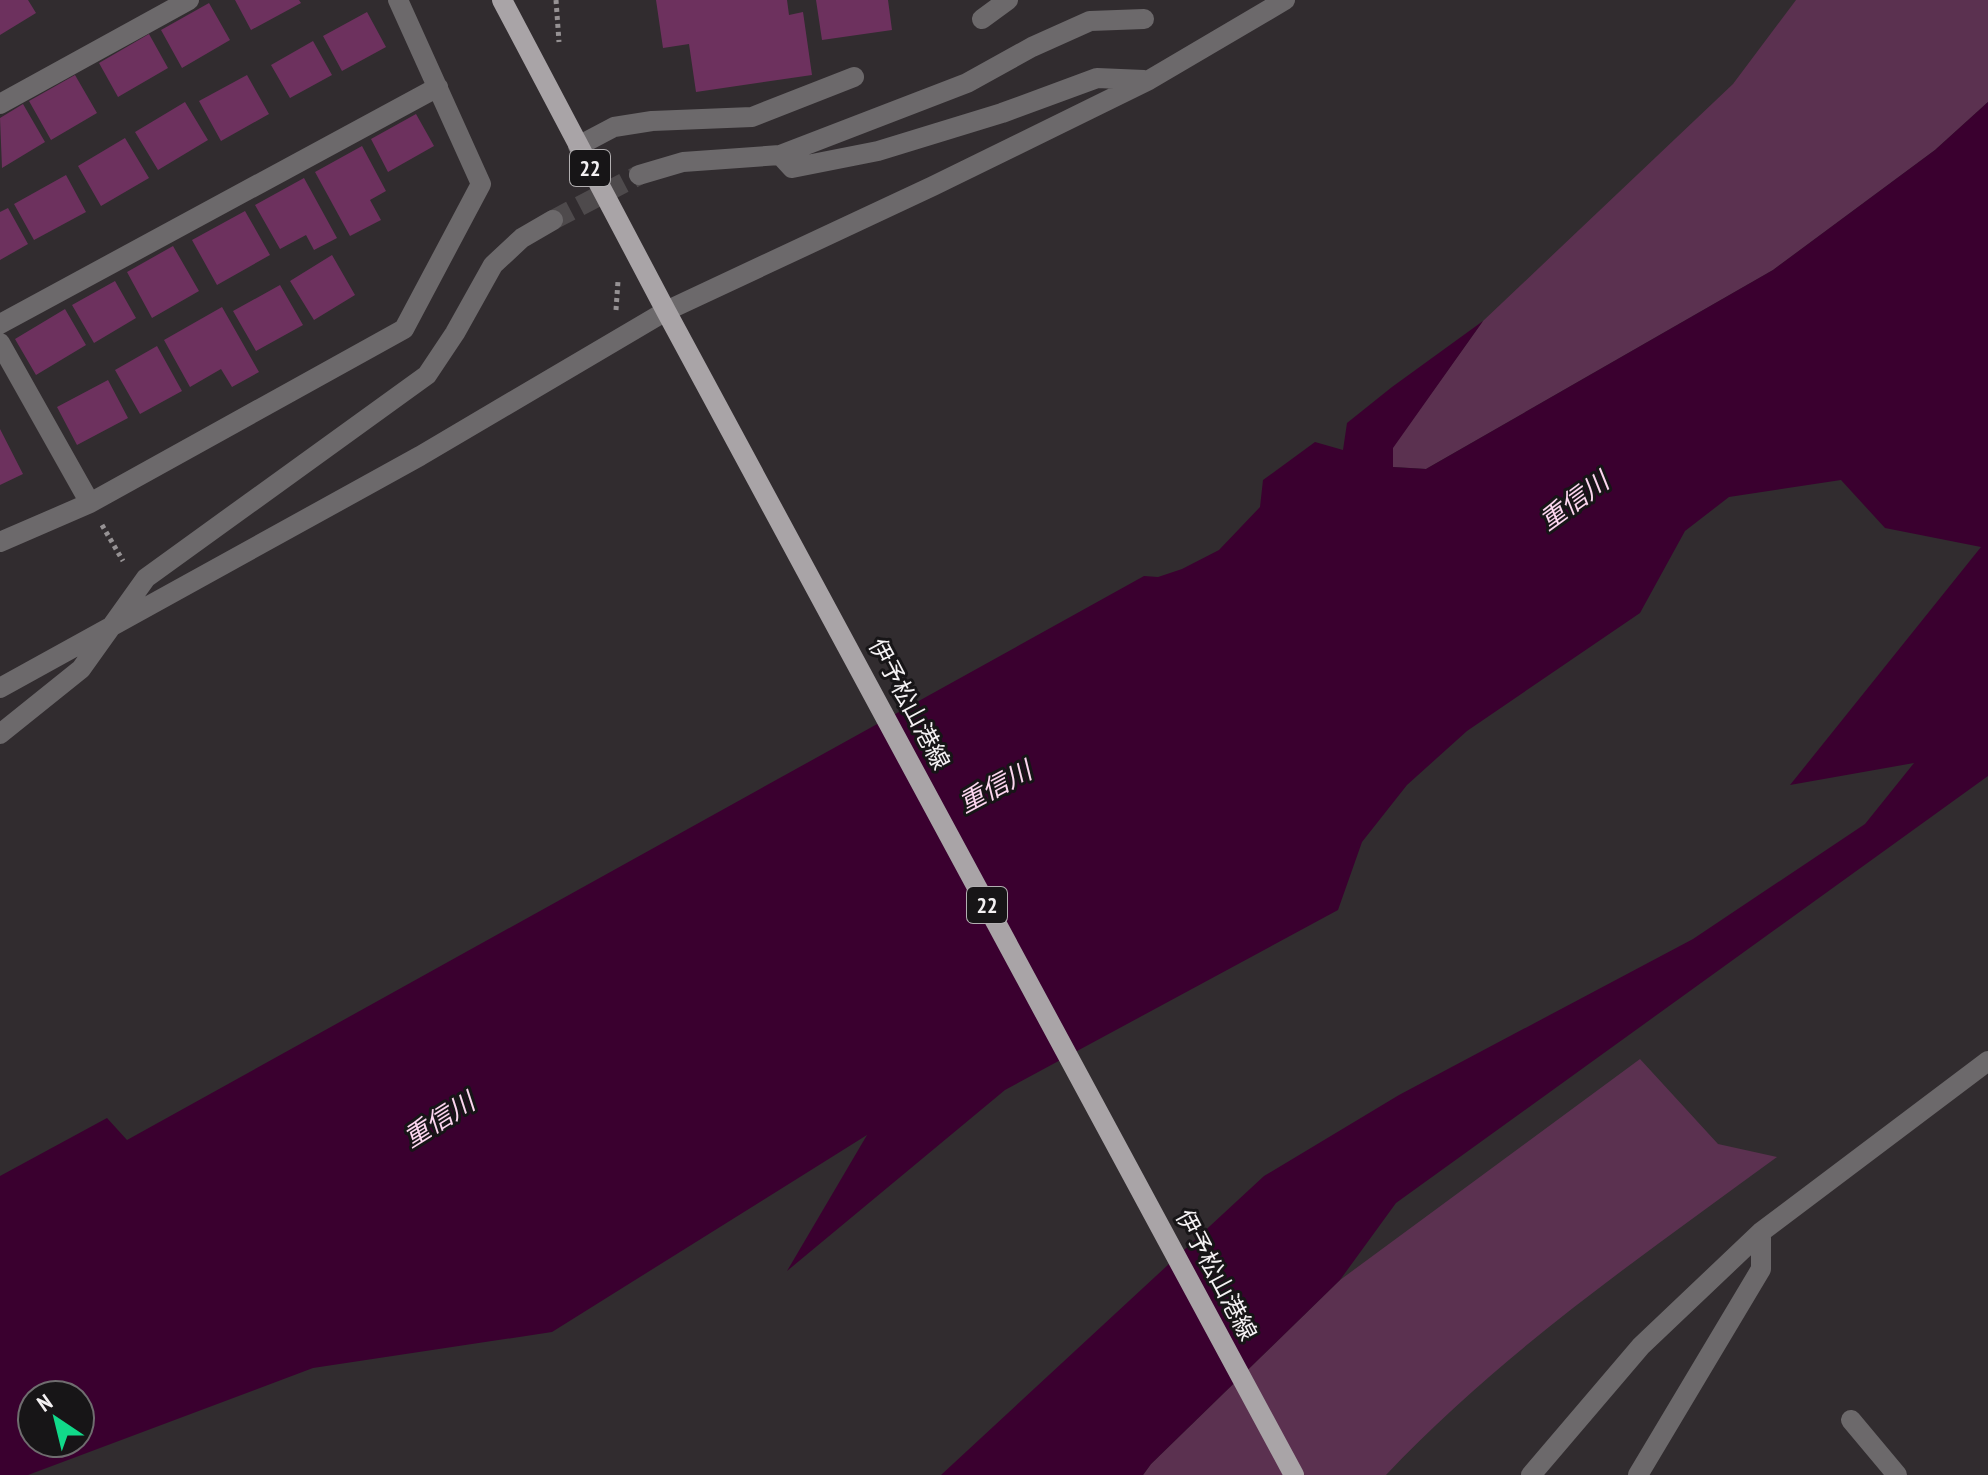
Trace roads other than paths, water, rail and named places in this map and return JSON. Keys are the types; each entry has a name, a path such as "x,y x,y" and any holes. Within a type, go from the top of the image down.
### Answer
{"main road":[{"name":"伊予松山港線","path":"502,0 666,311 1294,1475"}],"street":[{"path":"0,104 189,0"},
{"path":"0,542 90,503 404,329 481,184 398,0"},
{"path":"982,19 1008,0"},
{"path":"0,688 420,456 666,311 933,186 1149,80 1285,0"},
{"path":"639,175 683,162 780,155 967,83 1032,47 1090,21 1144,19"},
{"path":"578,146 614,127 652,121 752,117 854,77"},
{"path":"780,155 792,168 878,151 1002,113 1097,78 1149,80"},
{"path":"0,324 438,87"},
{"path":"0,734 81,669 146,578 427,375 455,333 493,265 522,238 553,220"},
{"path":"0,343 90,503"},
{"path":"1531,1475 1641,1346 1761,1232 1988,1061"},
{"path":"1638,1475 1761,1269 1761,1232"},
{"path":"1851,1420 1897,1475"}],"water":[{"name":"重信川","path":"1988,102 1988,776 1396,1203 1340,1280 1143,1475 941,1475 1264,1176 1399,1095 1693,939 1865,824 1914,763 1790,785 1981,547 1885,528 1841,480 1729,497 1685,531 1640,613 1467,731 1407,785 1362,842 1338,910 1005,1090 787,1271 867,1135 552,1332 313,1368 96,1449 96,1379 16,1379 16,1459 71,1459 28,1475 0,1475 0,1176 107,1118 127,1140 1144,576 1158,577 1182,569 1219,550 1260,507 1263,480 1315,442 1343,450 1347,423 1483,321 1393,448 1393,467 1426,469 1773,270 1935,150"}],"tunnel":[{"path":"553,220 639,175"}]}
